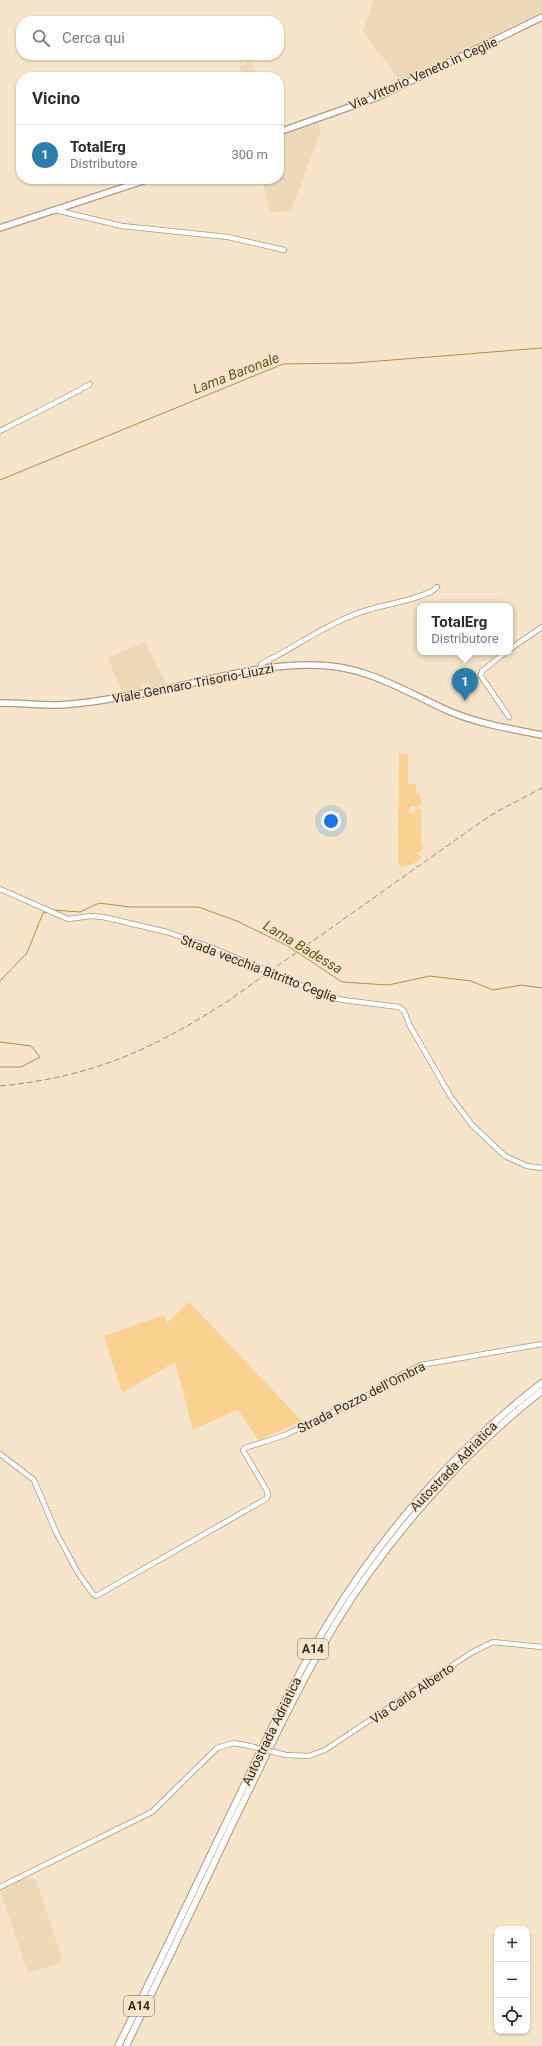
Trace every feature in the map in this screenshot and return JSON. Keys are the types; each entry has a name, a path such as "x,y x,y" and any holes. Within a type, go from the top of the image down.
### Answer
{"highway":[{"name":"Autostrada Adriatica","path":"118,2046 277,1717 314,1647 333,1615 384,1542 432,1486 496,1420 542,1383"},
{"name":"Autostrada Adriatica","path":"126,2046 275,1736 337,1621 364,1580 425,1503 488,1438 542,1392"},
{"name":"A14","path":"130,2046 147,2004"}],"main road":[{"name":"Via Vittorio Veneto in Ceglie","path":"284,130 378,97 542,17"},
{"path":"0,228 134,184"},
{"name":"Viale Gennaro Trisorio-Liuzzi","path":"0,703 42,705 89,702 144,693 261,669 316,665 344,668 384,681 475,721 542,735"}],"street":[{"path":"55,210 122,226 228,237 284,250"},
{"path":"0,431 32,413 62,400 90,384"},
{"path":"261,669 261,664 353,614 409,599 427,593 437,587"},
{"path":"513,647 542,627"},
{"path":"502,655 482,671 481,676 509,717"},
{"name":"Strada vecchia Bitritto Ceglie","path":"0,890 68,919 91,916 103,917 167,932 210,947 324,996 343,1000 399,1007 404,1011 410,1026 462,1114 505,1156 527,1166 542,1168"},
{"name":"Strada Pozzo dell'Ombra","path":"0,1454 34,1480 56,1532 78,1572 96,1596 266,1499 268,1496 267,1491 243,1450 245,1448 285,1436 372,1393 389,1381 421,1365 542,1344"},
{"name":"Via Carlo Alberto","path":"0,1888 152,1812 217,1748 233,1743 286,1755 309,1756 325,1750 471,1653 493,1642 542,1647"}],"shaded area":[{"path":"374,0 542,0 542,11 401,82 363,31"},
{"path":"251,61 256,72 242,72 239,67"},
{"path":"318,123 321,130 291,211 270,212 263,184 284,184 284,134"},
{"path":"145,642 167,685 147,689 144,683 141,684 142,690 122,693 108,658"},
{"path":"399,754 408,754 408,783 416,785 416,794 419,793 422,804 417,807 411,806 408,812 412,814 416,809 421,809 421,841 424,847 421,851 415,854 419,854 422,857 413,864 401,867 398,863"},
{"path":"189,1302 302,1421 259,1440 238,1410 193,1429 175,1362 122,1393 104,1336 164,1315 167,1323"},
{"path":"29,1877 36,1880 63,1962 28,1973 0,1890"}],"waterway":[{"name":"Lama Baronale","path":"0,480 283,364 354,363 542,348"},
{"name":"Lama Badessa","path":"54,910 80,912 99,903 130,907 198,907 237,921 288,946 342,982 388,985 430,976 471,981 493,990 521,985 542,988"},
{"name":"Lama Badessa","path":"0,981 27,953 43,913 47,912"},
{"name":"Lama Badessa","path":"0,1042 31,1046 40,1057 21,1067 0,1067"}],"railway":[{"path":"0,1086 33,1082 64,1076 93,1068 147,1047 173,1034 228,1001 478,824 498,811 542,788"}],"place":[{"name":"TotalErg","path":"465,701"}]}
